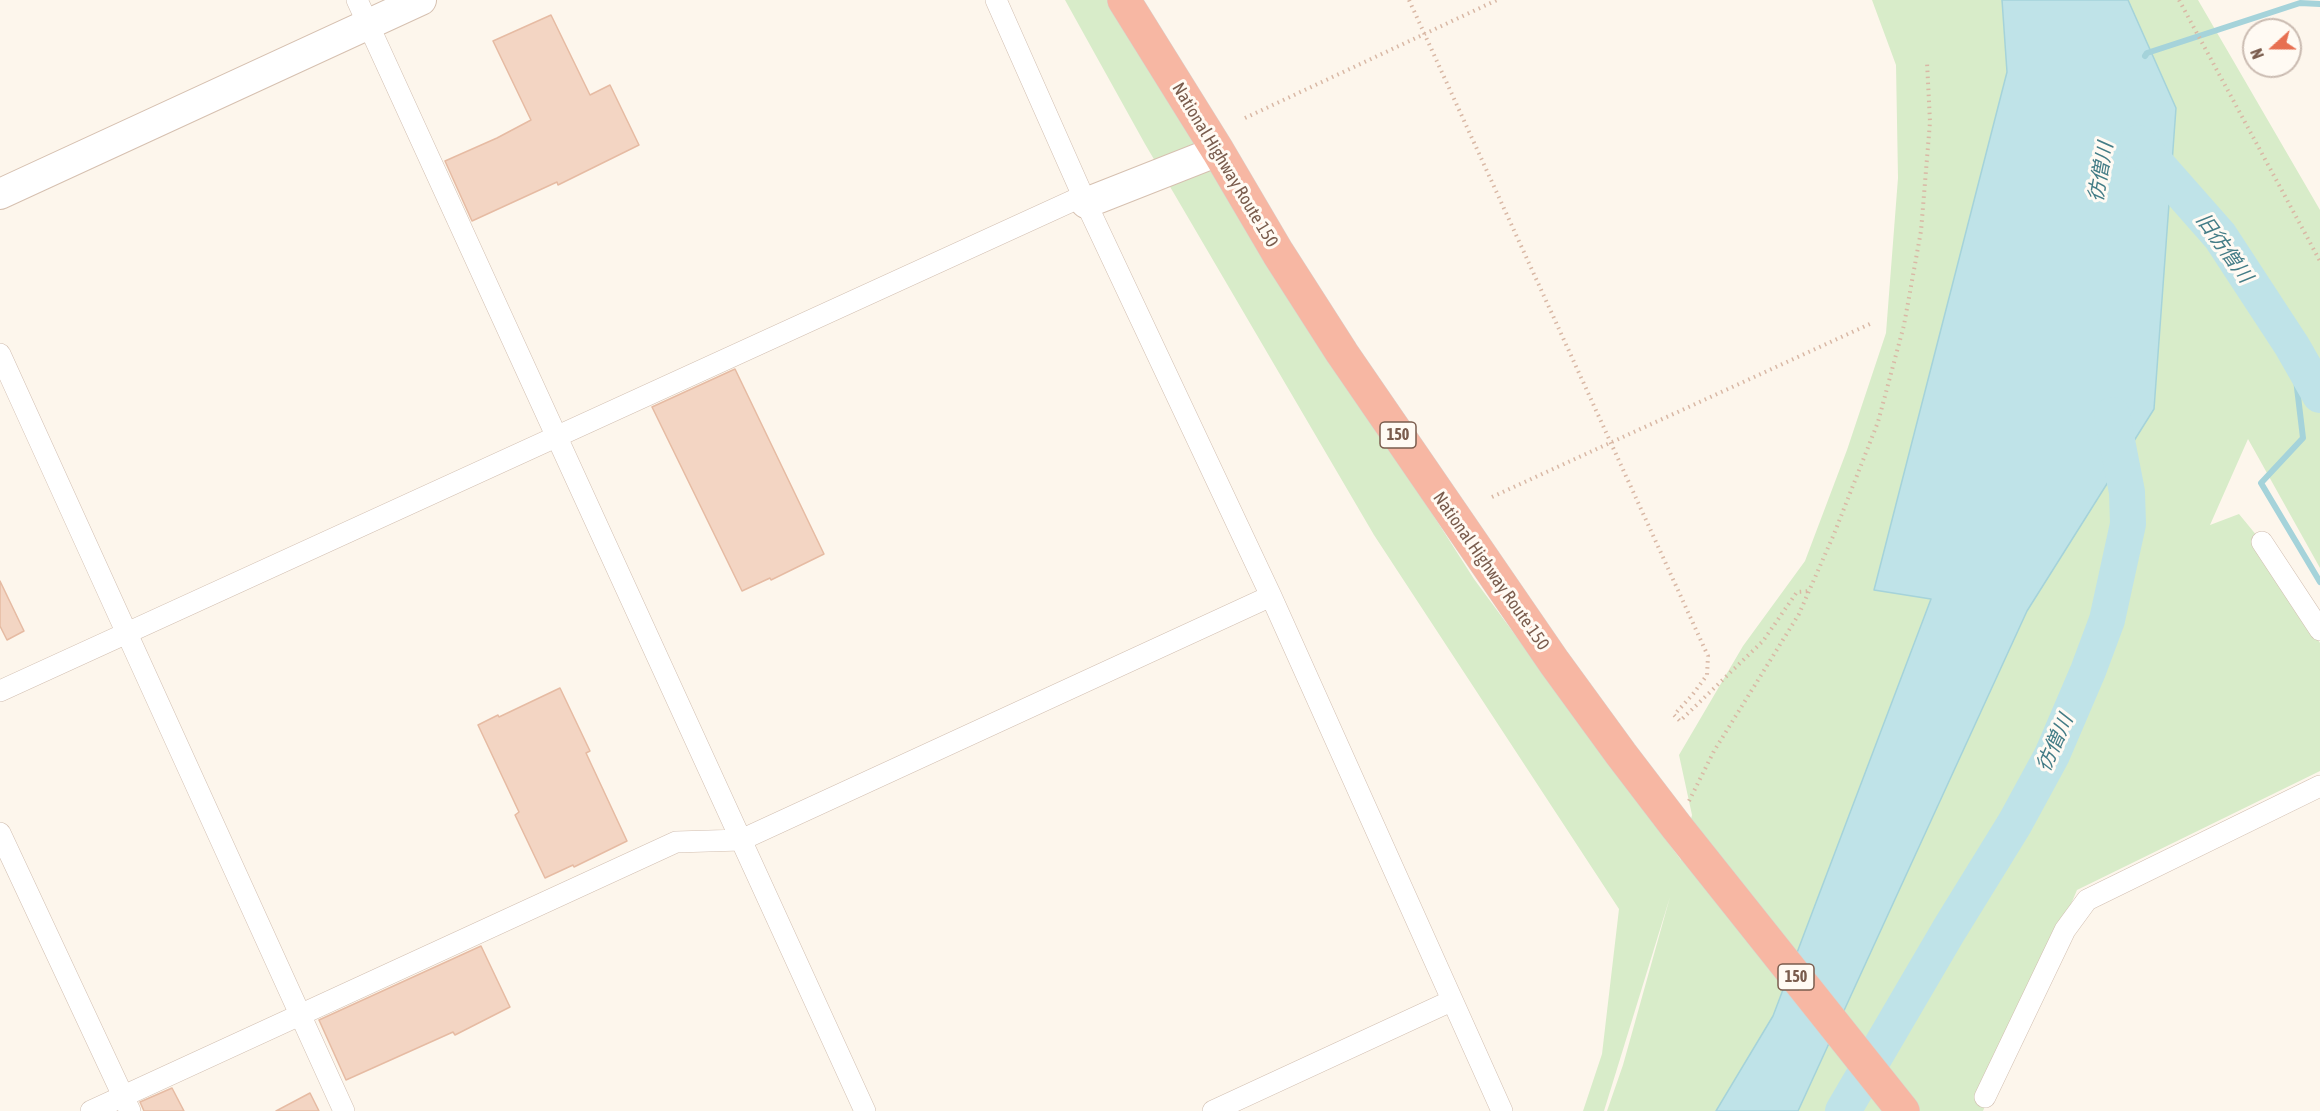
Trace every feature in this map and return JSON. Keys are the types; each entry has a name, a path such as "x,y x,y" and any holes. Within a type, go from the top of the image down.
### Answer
{"highway":[{"name":"National Highway Route 150","path":"1124,0 1278,253 1355,372 1554,662 1676,826 1899,1106"}],"street":[{"path":"0,195 363,12 421,0"},
{"path":"996,0 1085,200 1270,596 1502,1111"},
{"path":"363,12 866,1111"},
{"path":"0,691 1085,200 1218,151"},
{"path":"0,354 344,1111"},
{"path":"2262,542 2320,630"},
{"path":"91,1111 127,1104 300,1014 676,842 741,840 1270,596"},
{"path":"1985,1097 2065,930 2087,900 2320,786"},
{"path":"0,833 127,1104"},
{"path":"1213,1111 1451,1000"}],"path":[{"path":"1409,0 1708,656 1707,675 1674,715 1680,720 1762,642 1797,592 1810,591"},
{"path":"1245,118 1497,0"},
{"path":"2179,0 2320,261"},
{"path":"1676,826 1714,750 1800,614 1878,422 1904,325 1921,231 1930,122 1927,62"},
{"path":"1492,497 1872,323"}],"green space":[{"path":"1065,0 1114,0 1265,252 1474,579 1681,860 1692,815 1679,755 1743,646 1805,561 1847,450 1886,333 1898,178 1896,65 1872,0 2198,0 2320,210 2320,568 2248,439 2210,525 2239,514 2262,542 2320,643 2320,771 2077,890 1983,1111 1607,1111 1623,1065 1670,897 1604,1111 1583,1111 1602,1054 1619,909 1374,535 1145,144"}],"water":[{"path":"2002,0 2128,0 2176,108 2154,409 2027,611 1798,1111 1716,1111 1773,1016 1931,599 1874,590 2007,72"}],"building":[{"path":"551,15 590,95 610,85 639,145 558,185 557,182 472,221 445,161 531,120 493,41"},
{"path":"735,369 824,554 771,580 770,578 742,591 652,407"},
{"path":"0,581 24,631 7,640 0,626"},
{"path":"560,688 590,751 586,753 627,841 574,867 573,865 545,878 515,815 519,812 478,725"},
{"path":"481,946 510,1007 455,1035 453,1032 346,1080 319,1020"},
{"path":"172,1088 184,1111 144,1111 140,1102"},
{"path":"310,1093 319,1111 276,1111"}],"waterway":[{"path":"2145,56 2147,53 2300,3 2320,4"},
{"name":"旧彷僧川","path":"2138,143 2220,236 2292,346 2320,395"},
{"path":"2292,346 2303,438 2261,483 2320,582"},
{"name":"彷僧川","path":"1843,1111 1949,930 2015,823 2052,755 2088,671 2107,620 2128,524 2127,492 2112,415"}]}
